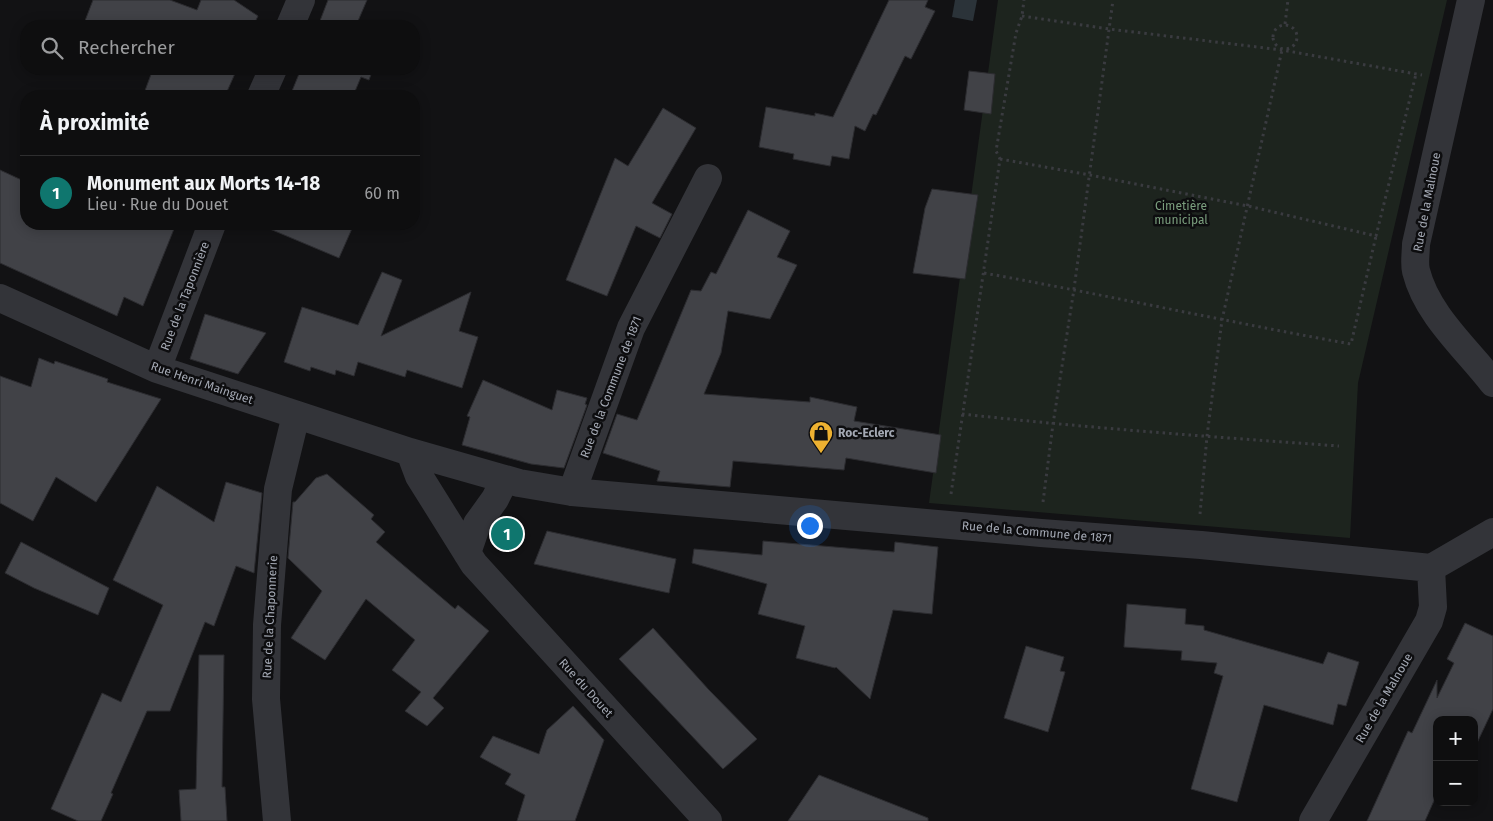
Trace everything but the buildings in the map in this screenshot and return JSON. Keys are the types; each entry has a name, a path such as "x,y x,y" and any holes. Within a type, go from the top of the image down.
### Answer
{"street":[{"path":"293,20 301,0"},
{"name":"Rue de la Malnoue","path":"1471,0 1416,244 1416,269 1422,290 1432,309 1493,383"},
{"path":"264,90 271,75"},
{"name":"Rue de la Commune de 1871","path":"572,492 631,328 708,178"},
{"name":"Rue de la Taponnière","path":"157,369 210,230"},
{"name":"Rue Henri Mainguet","path":"0,298 157,369 410,452"},
{"name":"Rue de la Chaponnerie","path":"277,821 266,698 267,625 278,490 296,415"},
{"name":"Rue de la Commune de 1871","path":"410,452 505,479 572,492 1201,545 1431,568"},
{"name":"Rue du Douet","path":"410,452 419,476 474,564 708,821"},
{"path":"468,553 477,524 495,499 505,479"},
{"path":"1431,568 1493,532"},
{"name":"Rue de la Malnoue","path":"1313,821 1429,621 1434,607 1431,568"}],"path":[{"path":"951,496 1000,159 996,151 1016,33 1022,16 1024,0"},
{"path":"1041,533 1041,512 1074,289 1113,0"},
{"path":"1285,24 1288,0"},
{"path":"1022,16 1109,29 1282,50 1453,80"},
{"path":"1285,24 1295,28 1298,38 1292,47 1282,50 1274,44 1272,36 1276,27 1285,24"},
{"path":"1201,545 1200,526 1206,436 1222,320 1282,50"},
{"path":"984,273 1351,344 1416,74"},
{"path":"1000,159 1248,206 1376,236"},
{"path":"962,414 1053,424 1339,446"}],"green space":[{"name":"Cimetière municipal","path":"998,0 1447,0 1358,383 1350,538 929,503"}],"shaded area":[{"path":"955,0 977,0 973,21 952,17"}],"place":[{"name":"Roc-Eclerc","path":"821,454"},
{"name":"Monument aux Morts 14-18","path":"507,534"}]}
